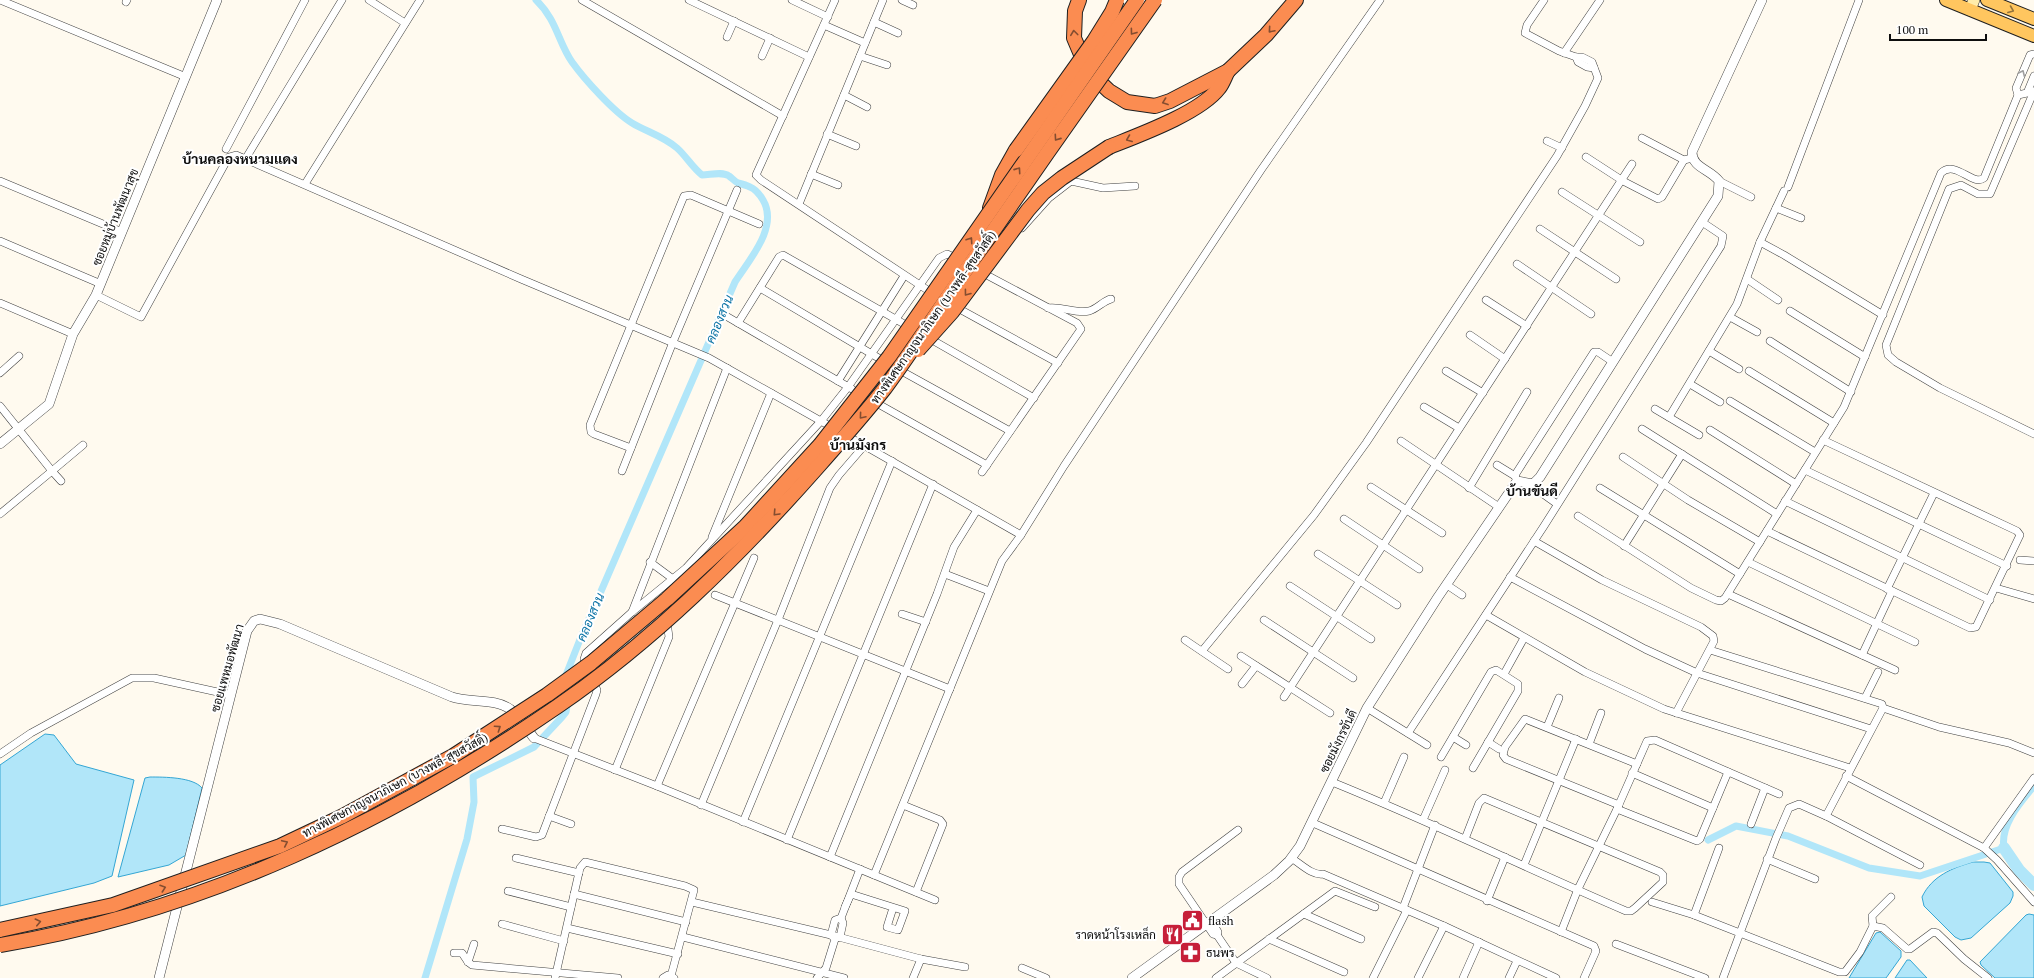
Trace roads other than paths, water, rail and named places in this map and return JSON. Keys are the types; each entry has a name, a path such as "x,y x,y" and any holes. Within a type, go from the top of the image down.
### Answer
{"highway":[{"path":"1079,0 1075,11 1074,34 1088,71 1109,91 1127,102 1155,106 1170,101 1228,71 1266,35 1296,0"},
{"path":"988,214 1002,175 1036,110 1088,40 1106,12 1111,0"},
{"path":"1016,150 1094,41 1112,12 1117,0"},
{"name":"ทางพิเศษกาญจนาภิเษก (บางพลี-สุขสวัสดิ์)","path":"0,930 113,905 280,846 341,817 453,756 547,695 591,663 668,599 746,527 820,445 868,386 1137,0"},
{"name":"ทางพิเศษกาญจนาภิเษก (บางพลี-สุขสวัสดิ์)","path":"0,946 38,939 113,920 233,881 279,862 402,802 457,771 559,705 640,642 734,556 842,439 902,364 1069,121 1155,0"},
{"path":"902,364 919,350 952,312 1028,210 1043,193 1062,178 1109,147 1172,120 1195,106 1219,88 1228,71"}],"main road":[{"path":"1946,0 1972,5 2034,36"},
{"path":"1987,0 2034,19"}],"street":[{"path":"0,0 186,77"},
{"name":"ซอยหมู่บ้านพัฒนาสุข","path":"0,444 49,404 74,334 101,284 217,0"},
{"path":"226,149 305,0"},
{"path":"246,158 342,0"},
{"path":"369,0 404,23"},
{"path":"305,184 404,23 420,0"},
{"path":"582,0 783,116"},
{"path":"689,0 809,57"},
{"path":"792,0 828,17"},
{"path":"835,0 756,175 761,180 799,204 920,287 1058,364"},
{"path":"799,204 883,0"},
{"path":"902,0 913,5"},
{"path":"874,875 1002,561 1021,535 1068,460 1261,170 1380,0"},
{"path":"1202,651 1314,515 1366,443 1562,148 1597,82 1597,73 1592,62 1582,57 1576,57 1564,53 1525,33 1527,25 1544,0"},
{"path":"1564,53 1600,0"},
{"path":"1586,157 1623,181 1658,199 1662,198 1692,152 1762,0"},
{"path":"1669,417 1730,317 1747,279 1760,242 1786,189 1859,0"},
{"path":"727,37 734,21"},
{"path":"874,22 898,33"},
{"path":"824,24 865,43"},
{"path":"762,56 770,38"},
{"path":"1578,516 1690,588 1709,598 1721,601 1728,594 1834,423 1851,392 1941,173 1945,169 1950,168 1982,180 2018,95 2016,88 2030,55 2034,54"},
{"path":"860,56 887,65"},
{"path":"2018,95 2027,93 2034,76"},
{"path":"2034,91 1990,194 1978,194 1961,185 1949,189 1892,325 1886,345 1888,355 1896,362 1940,388 2034,434"},
{"path":"844,95 866,108"},
{"path":"828,134 856,146"},
{"path":"1642,138 1688,159 1715,175 1719,181 1751,197"},
{"path":"1547,140 1562,148"},
{"path":"96,295 141,317 227,160 229,157 236,155 246,158 521,279 632,324 709,358 1021,535"},
{"path":"1284,697 1459,428 1623,181 1632,164"},
{"path":"811,174 838,185"},
{"path":"0,180 122,232"},
{"path":"987,275 1010,241 1049,198 1066,184 1071,181 1103,188 1135,186"},
{"path":"1529,484 1533,484 1540,477 1702,222 1718,196 1719,181"},
{"path":"622,471 673,342 737,190"},
{"path":"1562,192 1598,217 1640,242"},
{"path":"631,448 594,434 590,429 684,196 691,195 759,224"},
{"path":"1776,208 1801,218"},
{"path":"1408,733 1534,541 1721,246 1723,236 1702,222"},
{"path":"1540,229 1616,279"},
{"path":"0,241 101,284"},
{"path":"1760,242 1883,315"},
{"path":"502,829 540,837 574,754 597,690 585,655 632,612 686,568 821,421 848,387 870,354 943,254 951,255 1077,323 1081,329 982,472"},
{"path":"738,323 779,257 783,255 1034,398"},
{"path":"1517,264 1591,314"},
{"path":"838,381 883,312 904,276"},
{"path":"1747,279 1778,300"},
{"path":"760,288 870,354 1010,431"},
{"path":"1048,308 1056,307 1088,311 1094,309 1103,301 1111,299"},
{"path":"1486,300 1527,326"},
{"path":"0,303 74,334"},
{"path":"1790,311 1865,357"},
{"path":"726,316 987,465"},
{"path":"1730,317 1757,332"},
{"path":"1470,335 1505,359"},
{"path":"1770,341 1851,392"},
{"path":"1709,351 1739,369"},
{"path":"1516,479 1594,352 1598,352 1614,362"},
{"path":"0,373 19,356"},
{"path":"632,612 650,562 727,368"},
{"path":"1446,371 1483,393"},
{"path":"1749,371 1834,423"},
{"path":"1690,384 1720,402"},
{"path":"1469,488 1527,392"},
{"path":"709,543 771,393"},
{"path":"1730,401 1815,452"},
{"path":"0,406 61,481"},
{"path":"1424,407 1459,428"},
{"path":"1655,409 1699,435"},
{"path":"1642,429 1777,514"},
{"path":"1710,430 1796,484"},
{"path":"1766,531 1974,629 1976,627 2020,537 2017,531 1823,440"},
{"path":"1401,441 1499,508"},
{"path":"0,514 84,445"},
{"path":"701,804 778,620 830,488 864,446"},
{"path":"1624,546 1682,454"},
{"path":"1623,457 1663,484 1760,542"},
{"path":"743,822 892,461"},
{"path":"1497,465 1516,479 1529,484 1557,504"},
{"path":"1804,470 2007,566"},
{"name":"ซอยมังกรขันดี","path":"1132,978 1274,875 1291,858 1300,846 1313,823 1367,708 1499,508 1516,479"},
{"path":"787,840 933,484"},
{"path":"1372,487 1442,533"},
{"path":"1600,488 1740,574"},
{"path":"1862,655 1878,625 1903,557 1934,493"},
{"path":"1785,500 1990,600"},
{"path":"830,857 926,622 954,547 978,510"},
{"path":"1344,519 1419,569"},
{"path":"1534,541 1602,580 1701,627 1713,636 1714,641 1710,650 1696,673 1676,713"},
{"path":"1318,554 1397,605"},
{"path":"657,786 754,558"},
{"path":"2020,560 2034,560"},
{"path":"650,562 673,579"},
{"path":"1748,562 1915,642"},
{"path":"945,574 989,591"},
{"path":"1510,577 1645,649 1696,673 1871,729"},
{"path":"1447,585 1462,595"},
{"path":"1290,586 1371,639"},
{"path":"615,770 669,637 662,588"},
{"path":"1996,588 2034,599"},
{"path":"1728,594 1895,670"},
{"path":"715,595 950,689"},
{"path":"902,614 926,622"},
{"path":"1486,615 1585,672 1676,713 1850,768"},
{"name":"ซอยแพหมอพัฒนา","path":"159,978 250,624 260,619 292,629 452,697 461,700 503,706 511,710 534,738"},
{"path":"1264,620 1353,678"},
{"path":"1504,674 1524,638"},
{"path":"1185,640 1228,669"},
{"path":"1710,650 1880,702 1883,708 1905,717 1939,727 2009,743 2034,754"},
{"path":"1241,656 1330,713"},
{"path":"1242,684 1256,666"},
{"path":"1441,757 1491,672 1496,670 1518,684 1518,690 1473,768"},
{"path":"1865,698 1878,672"},
{"path":"0,754 31,733 132,678 154,678 231,694"},
{"path":"1547,727 1559,698"},
{"path":"1367,708 1427,745"},
{"path":"1826,816 1883,708"},
{"path":"1589,744 1601,713"},
{"path":"1636,764 1525,719 1505,747 1503,755 1506,758 1692,841 1697,841 1700,839 1728,772"},
{"path":"1453,737 1466,745"},
{"path":"534,738 657,786 935,900"},
{"path":"1524,865 1576,739"},
{"path":"1561,932 1578,889 1599,848 1647,741 1652,739 1779,794"},
{"path":"1488,742 1499,749"},
{"path":"1384,803 1404,757"},
{"path":"1423,820 1445,770"},
{"path":"1632,773 1713,808"},
{"path":"1846,776 1984,848 1997,860 2034,902"},
{"path":"1984,848 2034,778"},
{"path":"1332,782 1435,825 1465,839 1628,912 1635,908 1663,882 1663,875 1660,872 1599,848 1484,798 1480,803 1465,839"},
{"path":"1751,824 1765,788"},
{"path":"1723,978 1789,808 1799,804 1826,816 1920,865"},
{"path":"903,805 940,820 943,824 916,892"},
{"path":"549,816 571,824"},
{"path":"1313,823 1596,948 1584,978"},
{"path":"1373,978 1405,909 1435,825"},
{"path":"1238,830 1182,872 1178,877 1179,884 1218,932 1217,935 1236,963 1267,978"},
{"path":"1694,915 1719,848"},
{"path":"1487,900 1505,857"},
{"path":"516,858 579,873"},
{"path":"1291,858 1305,866 1308,870 1320,875 1323,874 1405,909 1556,978"},
{"path":"1768,859 1815,879"},
{"path":"555,975 579,873 582,864 590,862 685,886 694,890 672,977 668,975 663,978"},
{"path":"845,907 860,869"},
{"path":"508,891 571,907"},
{"path":"1216,978 1334,891 1375,907"},
{"path":"574,894 686,922"},
{"path":"820,976 829,961 835,937 843,923 841,918 850,894 893,908"},
{"path":"1652,902 1694,915 1839,972 1845,972 1860,952 1873,926 1872,916 1891,897"},
{"path":"692,902 921,959 965,967"},
{"path":"1304,914 1361,939"},
{"path":"502,924 564,941"},
{"path":"1418,978 1444,926"},
{"path":"1873,926 1883,928 1907,949 1914,946 1930,933 1937,933 1964,959 1988,978"},
{"path":"567,928 678,954"},
{"path":"683,937 820,976 844,978"},
{"path":"1269,939 1344,972"},
{"path":"1464,978 1479,942"},
{"path":"468,962 474,944"},
{"path":"1616,944 1705,978"},
{"path":"454,953 464,955 468,962 472,965 555,975 618,978"},
{"path":"913,978 921,959"},
{"path":"1509,978 1517,961"},
{"path":"1022,968 1046,978"}],"water":[{"path":"45,734 54,735 76,764 134,780 112,876 94,883 0,906 0,765"},
{"path":"150,777 185,780 198,784 202,788 186,855 169,865 118,877 145,778"},
{"path":"1973,862 1990,863 2013,892 2013,896 2010,903 1971,938 1961,940 1955,937 1924,906 1922,897 1937,878 1950,870"},
{"path":"2026,915 2034,915 2034,978 1995,978 1981,965 1980,962"},
{"path":"1880,932 1901,951 1901,957 1886,978 1849,978 1876,933"},
{"path":"1907,960 1910,960 1927,978 1895,978"}],"waterway":[{"name":"คลองสวน","path":"425,978 467,839 474,802 473,777 534,747 566,712 568,700 566,675 579,642 735,282 760,243 765,232 767,221 767,210 763,200 754,189 738,183 729,176 719,173 702,175 672,144 632,123 609,104 584,78 572,62 549,15 536,0"},
{"path":"1708,840 1736,826 1788,836 1869,868 1920,876 2004,848 2005,831 2008,823 2017,807 2034,786"},
{"path":"2004,848 2019,870 2034,885"}],"place":[{"name":"flash","path":"1192,920"},
{"name":"ราดหน้าโรงเหล็ก","path":"1172,934"},
{"name":"ธนพร","path":"1190,952"}],"district":[{"name":"บ้านคลองหนามแดง","path":"240,158"},
{"name":"บ้านมังกร","path":"858,444"},
{"name":"บ้านขันดี","path":"1532,490"}]}
